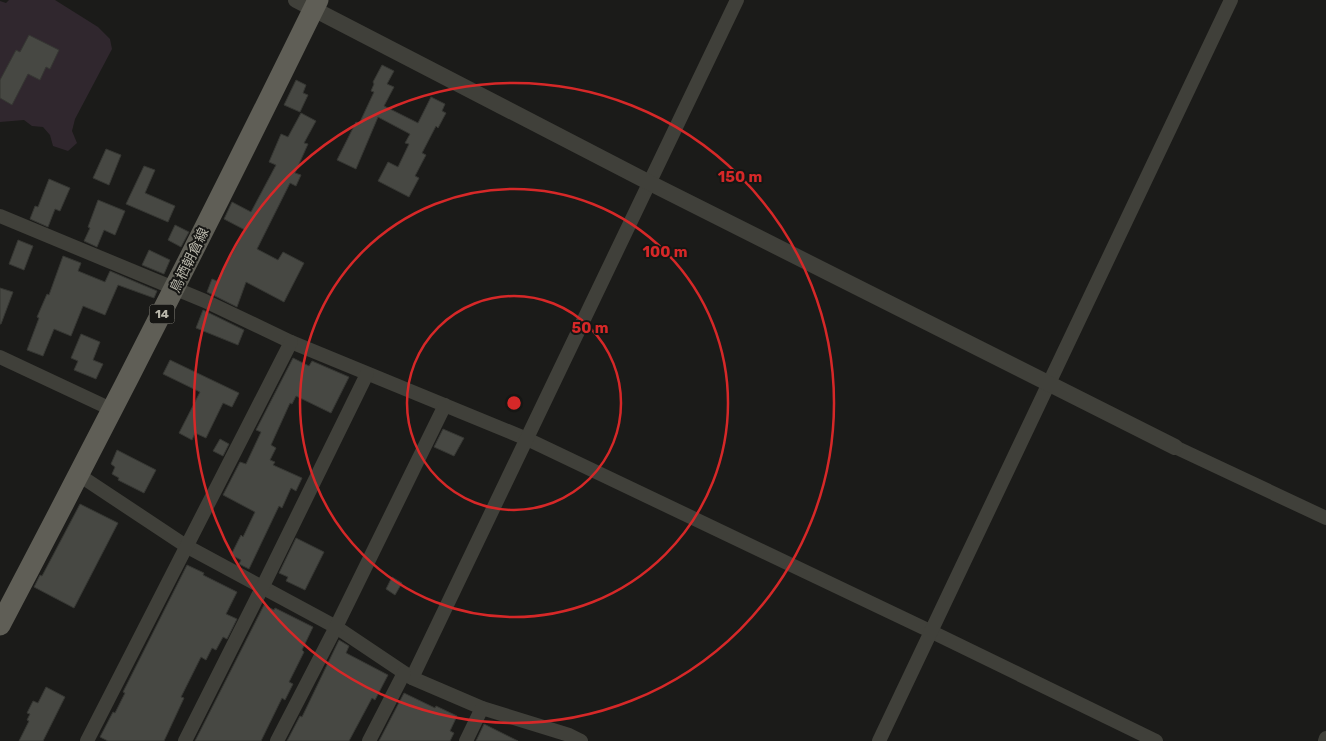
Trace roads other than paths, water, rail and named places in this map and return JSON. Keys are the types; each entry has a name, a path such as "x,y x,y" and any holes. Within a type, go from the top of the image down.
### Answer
{"main road":[{"name":"鳥栖朝倉線","path":"0,625 174,289 309,3"}],"street":[{"path":"369,741 408,675 526,439 737,0"},
{"path":"879,741 1231,0"},
{"path":"309,3 650,182 1175,447 1326,518"},
{"path":"0,216 236,315 291,342 526,439 930,631 1156,741"},
{"path":"87,741 291,342"},
{"path":"0,357 113,410"},
{"path":"185,741 367,374"},
{"path":"277,741 336,627 445,406"},
{"path":"79,475 186,546 336,627 408,675 482,708 559,737 581,741"},
{"path":"466,741 482,708"}]}
